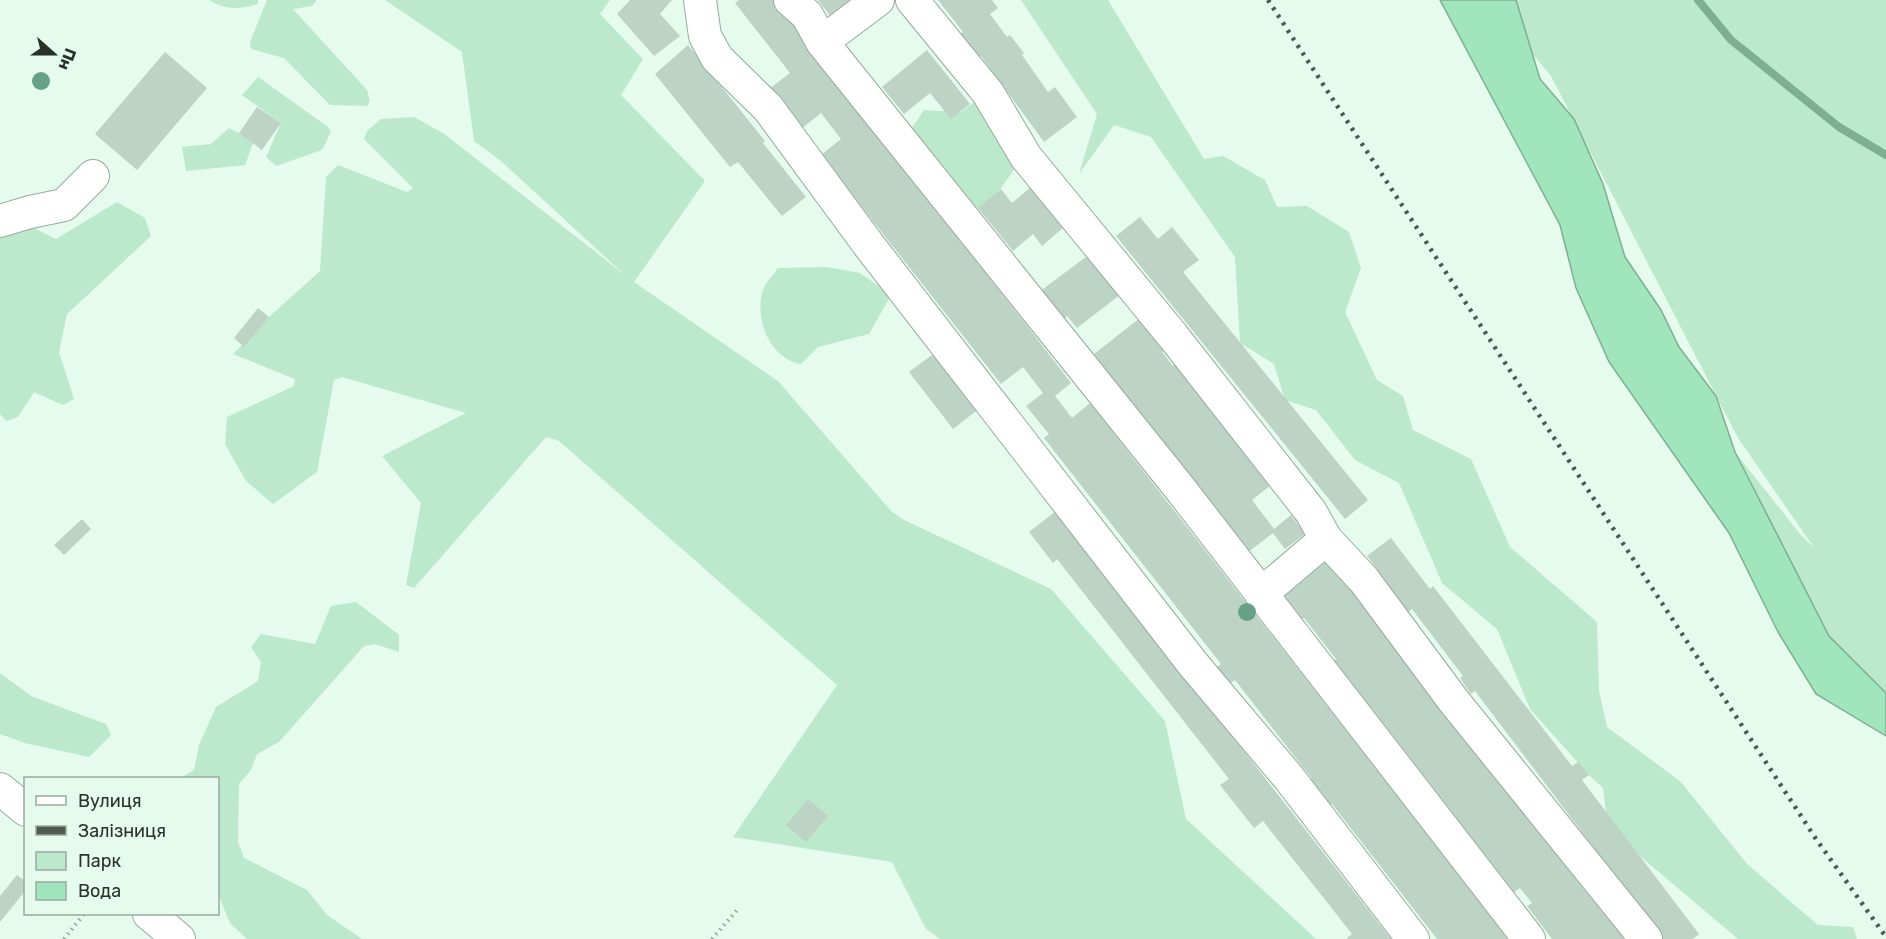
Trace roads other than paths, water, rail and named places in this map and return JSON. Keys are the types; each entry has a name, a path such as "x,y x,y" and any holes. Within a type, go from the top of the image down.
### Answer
{"lane":[{"path":"700,0 705,36 717,58 768,108 868,244 1193,664 1289,778 1413,939"},
{"path":"790,0 807,15 822,42 1056,332 1529,939"},
{"path":"822,42 878,0"},
{"path":"912,0 988,93 1026,157 1181,345 1311,512 1326,539 1364,580 1453,700 1646,939"},
{"path":"0,221 64,205 93,176"},
{"path":"1261,594 1326,539"},
{"path":"0,789 24,808"},
{"path":"150,915 179,939"}],"water":[{"path":"1440,0 1516,0 1540,79 1574,119 1603,184 1625,257 1661,310 1679,347 1716,396 1735,452 1829,636 1886,693 1886,736 1816,694 1778,632 1729,533 1609,362 1576,288 1560,225"}],"waterway":[{"path":"1698,0 1731,40 1839,127 1886,155"}],"railway":[{"path":"1268,0 1816,839 1886,937"}]}
